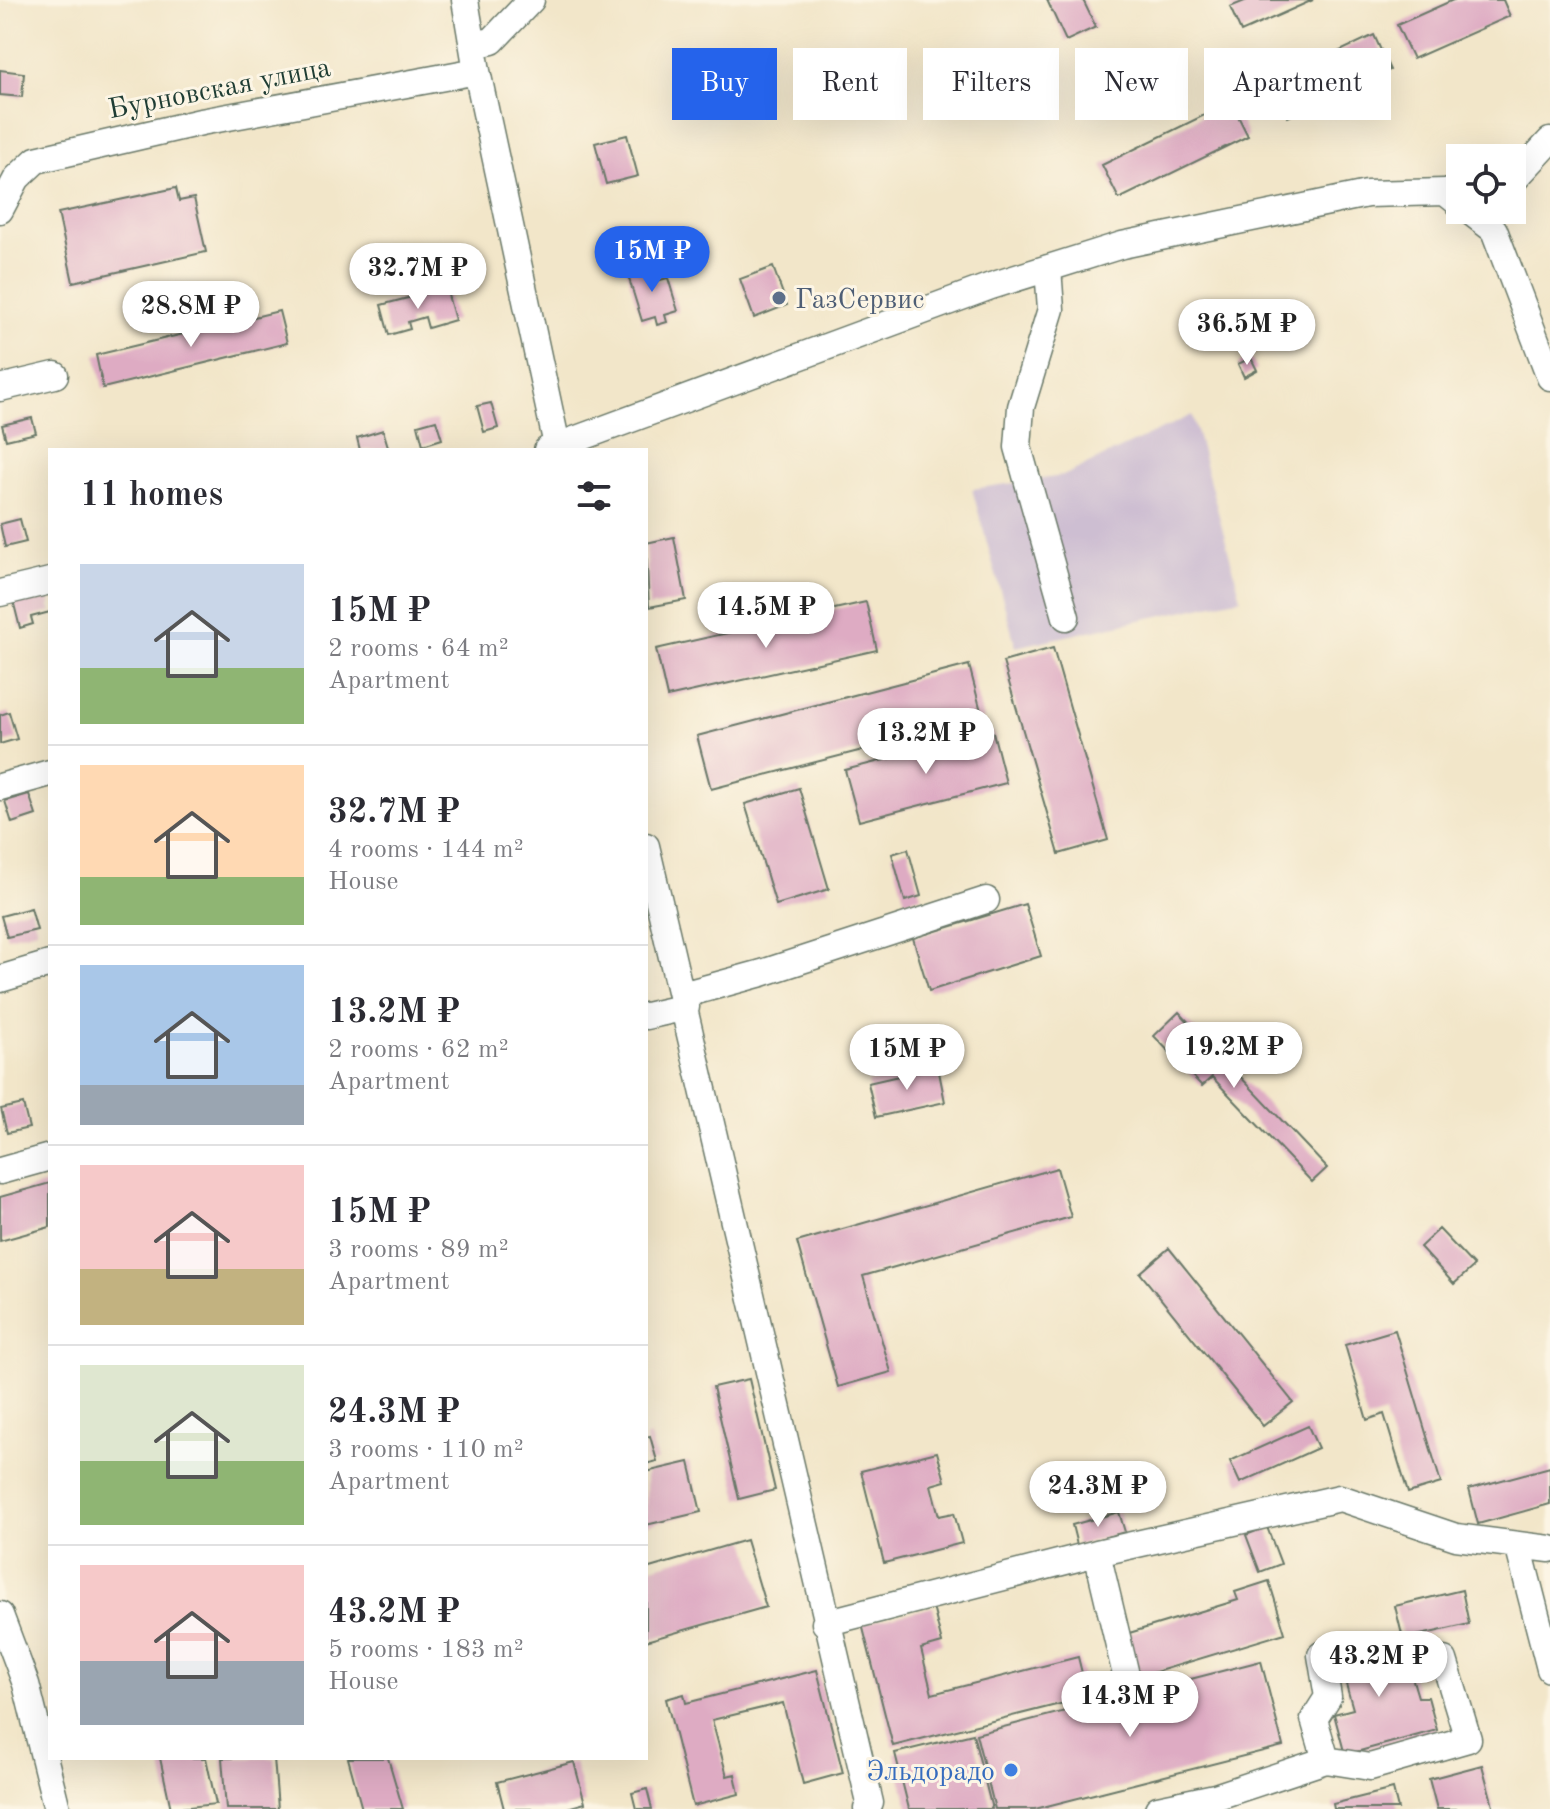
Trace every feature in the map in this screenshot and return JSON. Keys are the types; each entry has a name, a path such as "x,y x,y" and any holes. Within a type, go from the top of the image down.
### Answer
{"street":[{"path":"465,0 554,448 1048,268 1122,245 1367,194 1446,193"},
{"path":"473,45 492,41 531,0"},
{"name":"Бурновская улица","path":"0,210 17,178 36,160 186,125 477,71"},
{"path":"1526,167 1550,141"},
{"path":"1488,224 1494,230 1550,377"},
{"path":"1048,268 1051,309 1021,407 1018,447 1066,617"},
{"path":"0,388 55,375"},
{"path":"0,593 48,581"},
{"path":"0,787 48,774"},
{"path":"648,854 825,1623 870,1803 867,1809"},
{"path":"648,1015 762,973 986,900"},
{"path":"0,979 48,965"},
{"path":"0,1171 48,1158"},
{"path":"825,1623 1097,1553 1340,1498 1456,1537 1550,1549"},
{"path":"1518,1545 1550,1669"},
{"path":"1097,1553 1126,1675"},
{"path":"0,1615 26,1684 57,1809"},
{"path":"1321,1655 1328,1697 1314,1719 1326,1760"},
{"path":"1158,1809 1216,1803 1326,1760 1370,1767 1468,1739 1444,1660"}],"shaded area":[{"path":"1192,415 1241,598 1016,647 972,489 1063,476"}],"building":[{"path":"1047,0 1083,0 1096,27 1066,41"},
{"path":"1247,0 1313,0 1241,32 1230,7"},
{"path":"1453,0 1503,0 1510,16 1413,59 1397,25"},
{"path":"1374,35 1380,48 1346,48"},
{"path":"0,70 24,73 22,97 0,95"},
{"path":"1204,115 1204,120 1240,120 1248,136 1119,199 1102,165"},
{"path":"627,135 638,176 606,184 595,143"},
{"path":"176,188 179,201 194,198 206,252 73,282 58,213"},
{"path":"650,262 656,281 668,278 678,311 665,315 667,322 657,325 655,317 642,321 626,269"},
{"path":"773,267 787,305 754,318 740,279"},
{"path":"446,288 455,320 428,328 425,317 408,322 410,329 389,335 381,305"},
{"path":"279,311 287,343 103,388 96,355"},
{"path":"1251,358 1257,370 1244,377 1238,364"},
{"path":"491,403 498,428 484,432 477,406"},
{"path":"32,418 36,433 6,440 2,425"},
{"path":"436,420 442,439 423,445 418,425"},
{"path":"383,430 388,448 360,448 357,438"},
{"path":"20,519 26,542 5,547 0,524"},
{"path":"674,537 686,600 649,607 648,543"},
{"path":"48,591 48,613 31,617 33,624 20,628 13,600"},
{"path":"866,602 877,650 667,697 656,649"},
{"path":"1053,648 1108,840 1059,854 1003,662"},
{"path":"969,665 983,719 711,789 697,736"},
{"path":"9,712 17,739 0,744 0,715"},
{"path":"993,732 1006,783 859,821 845,770"},
{"path":"799,788 829,889 776,905 745,804"},
{"path":"29,794 36,815 12,823 5,801"},
{"path":"908,849 921,896 905,901 892,854"},
{"path":"1025,904 1041,956 929,991 913,938"},
{"path":"31,908 37,930 7,937 1,916"},
{"path":"1179,1012 1327,1168 1312,1182 1212,1077 1202,1086 1154,1036"},
{"path":"876,1033 881,1051 860,1056 856,1038"},
{"path":"938,1067 945,1102 876,1117 868,1083"},
{"path":"23,1104 29,1128 7,1133 1,1109"},
{"path":"1057,1168 1071,1217 863,1276 891,1372 838,1387 797,1242"},
{"path":"48,1184 48,1228 0,1241 0,1197"},
{"path":"1439,1229 1474,1266 1454,1284 1420,1247"},
{"path":"1169,1248 1293,1402 1263,1426 1140,1273"},
{"path":"1395,1330 1441,1483 1408,1493 1384,1414 1367,1420 1345,1345"},
{"path":"749,1379 775,1490 739,1499 713,1387"},
{"path":"1308,1426 1318,1448 1240,1483 1230,1461"},
{"path":"648,1436 657,1461 648,1463"},
{"path":"937,1452 945,1481 931,1485 939,1516 954,1513 962,1543 884,1563 861,1471"},
{"path":"689,1462 701,1512 648,1525 648,1472"},
{"path":"1550,1467 1550,1504 1478,1524 1469,1489"},
{"path":"1119,1512 1125,1532 1077,1545 1072,1525"},
{"path":"1267,1527 1281,1564 1260,1572 1246,1535"},
{"path":"746,1540 766,1607 648,1640 648,1568"},
{"path":"1269,1581 1285,1633 1139,1677 1126,1634 1238,1600 1235,1592"},
{"path":"1462,1590 1469,1624 1403,1639 1395,1606"},
{"path":"933,1607 942,1643 921,1649 932,1694 1078,1657 1088,1697 893,1746 862,1624"},
{"path":"1375,1634 1384,1666 1407,1660 1418,1697 1428,1697 1437,1730 1345,1755 1334,1714 1353,1709 1335,1645"},
{"path":"1261,1661 1283,1746 1035,1809 995,1809 976,1734"},
{"path":"817,1670 843,1773 803,1784 783,1703 712,1720 727,1776 735,1774 739,1794 693,1806 666,1699 684,1694 686,1703"},
{"path":"973,1734 992,1809 909,1809 895,1753"},
{"path":"160,1760 206,1760 216,1804 171,1809"},
{"path":"222,1760 274,1760 278,1809 226,1809"},
{"path":"349,1760 389,1760 403,1809 362,1809"},
{"path":"574,1762 585,1803 564,1809 504,1809 497,1782"},
{"path":"1482,1765 1494,1809 1437,1809 1429,1779"},
{"path":"647,1789 652,1809 636,1809 632,1793"},
{"path":"1393,1789 1398,1809 1334,1809 1333,1804"}],"place":[{"name":"ГазСервис","path":"779,298"},
{"name":"Эльдорадо","path":"1011,1770"}]}
